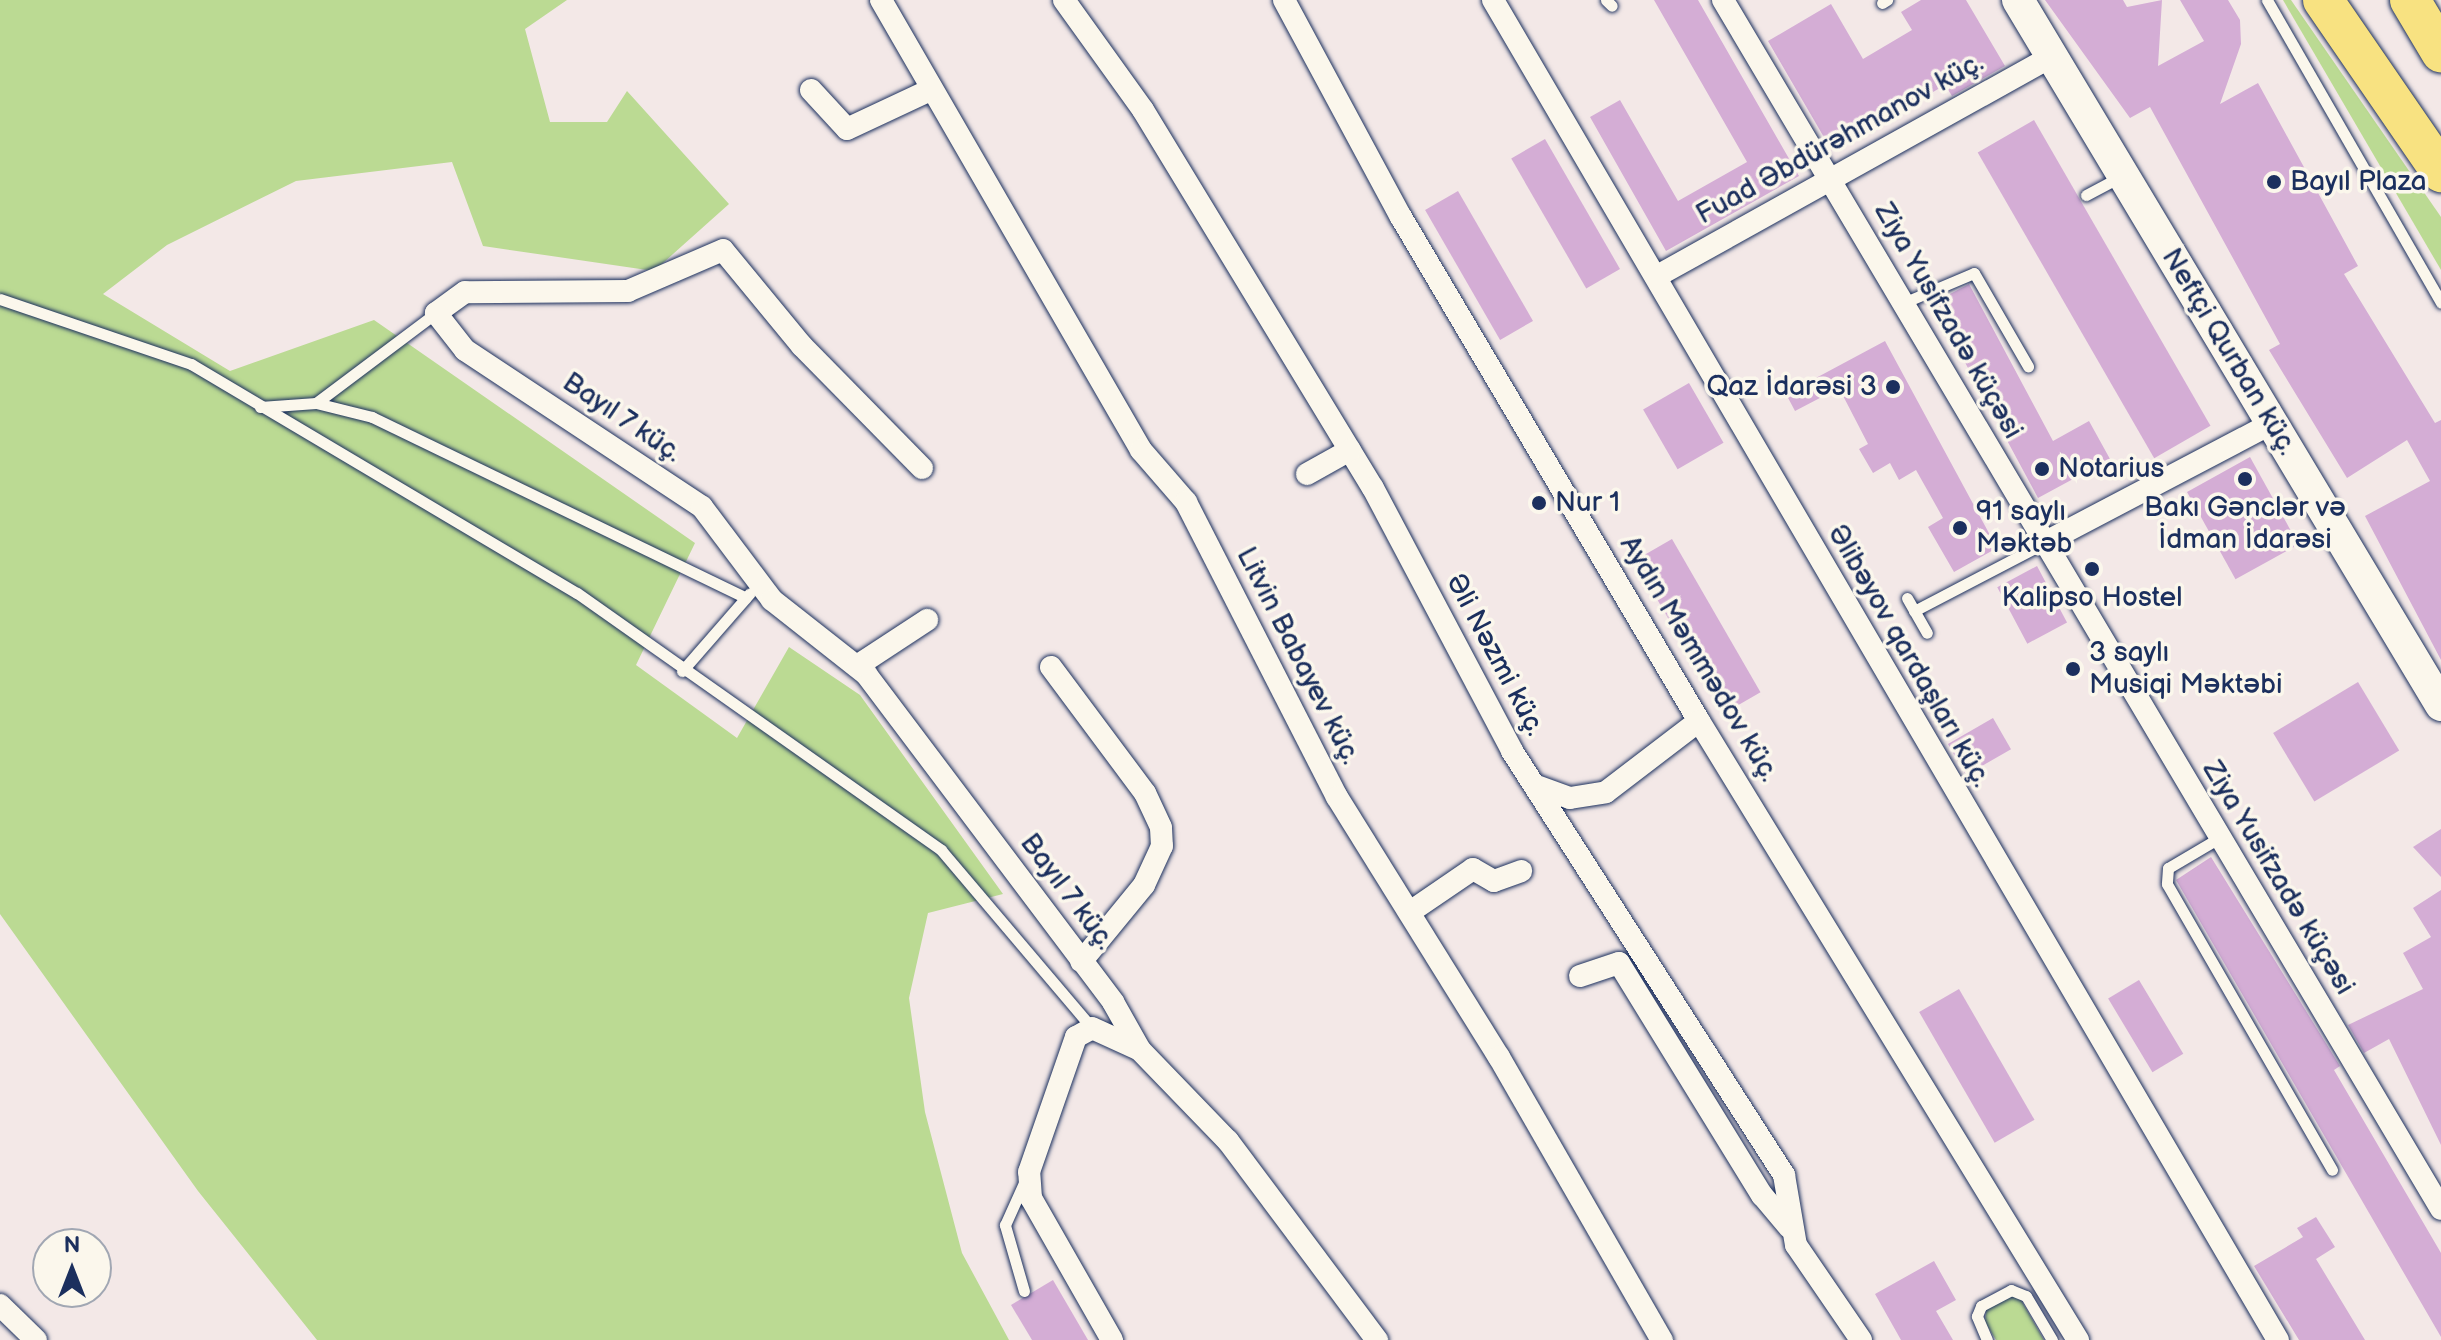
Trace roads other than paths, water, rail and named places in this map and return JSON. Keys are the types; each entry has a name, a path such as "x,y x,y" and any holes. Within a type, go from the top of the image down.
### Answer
{"highway":[{"path":"2323,0 2441,172"},
{"path":"2410,0 2441,52"}],"street":[{"name":"Litvin Babayev küç.","path":"881,0 928,91 1141,450 1186,502 1283,702 1662,1340"},
{"name":"Əli Nəzmi küç.","path":"1064,0 1143,110 1350,450 1534,785 1784,1175 1789,1227 1861,1340"},
{"name":"Aydın Məmmədov küç.","path":"1284,0 1401,217 1699,721 2078,1340"},
{"name":"Əlibəyov qardaşları küç.","path":"1493,0 1659,275 1755,453 2278,1340"},
{"name":"Ziya Yusifzadə küçəsi","path":"1723,0 2042,544 2441,1209"},
{"name":"Neftçi Qurban küç.","path":"2018,0 2441,705"},
{"name":"Fuad Əbdürəhmanov küç.","path":"1659,275 1829,177 2051,57"},
{"path":"811,90 847,129 928,91"},
{"path":"436,313 465,292 628,291 723,250 802,346 922,468"},
{"name":"Bayıl 7 küç.","path":"436,313 465,350 702,507 752,591 857,666 905,718 1081,962 1140,1050 1228,1141 1377,1340"},
{"path":"2042,544 2271,424"},
{"path":"1307,474 1350,450"},
{"path":"857,666 927,620"},
{"path":"1051,667 1145,793 1161,828 1162,846 1144,885 1081,962"},
{"path":"1534,785 1570,798 1606,792 1699,721"},
{"path":"1410,912 1473,869 1494,881 1521,871"},
{"path":"1580,976 1619,963 1762,1195 1789,1227"},
{"path":"1092,1028 1076,1037 1062,1062 1029,1172 1031,1198 1112,1340"},
{"name":"Bayıl 7 küç.","path":"1092,1028 1140,1050"},
{"path":"0,1305 36,1340"}],"lane":[{"path":"2267,0 2441,302"},
{"path":"2086,195 2124,175"},
{"path":"1903,303 1974,273 2028,366"},
{"path":"0,299 133,339 260,407 577,593 682,671 941,850 1092,1028"},
{"path":"316,403 436,313"},
{"path":"260,407 316,403 462,455 752,591 682,671"},
{"path":"1914,611 2042,544"},
{"path":"1907,598 1927,633"},
{"path":"2219,838 2168,868 2167,884 2332,1170"},
{"path":"1024,1291 1005,1225 1029,1172"},
{"path":"1987,1340 1977,1316 1981,1306 2011,1290 2026,1296 2052,1340"}],"place":[{"name":"Bayıl Plaza","path":"2274,182"},
{"name":"Qaz İdarəsi 3","path":"1893,387"},
{"name":"Notarius","path":"2042,469"},
{"name":"Bakı Gənclər və İdman İdarəsi","path":"2245,479"},
{"name":"Nur 1","path":"1539,503"},
{"name":"91 saylı Məktəb","path":"1960,528"},
{"name":"Kalipso Hostel","path":"2092,569"},
{"name":"3 saylı Musiqi Məktəbi","path":"2073,669"}]}
